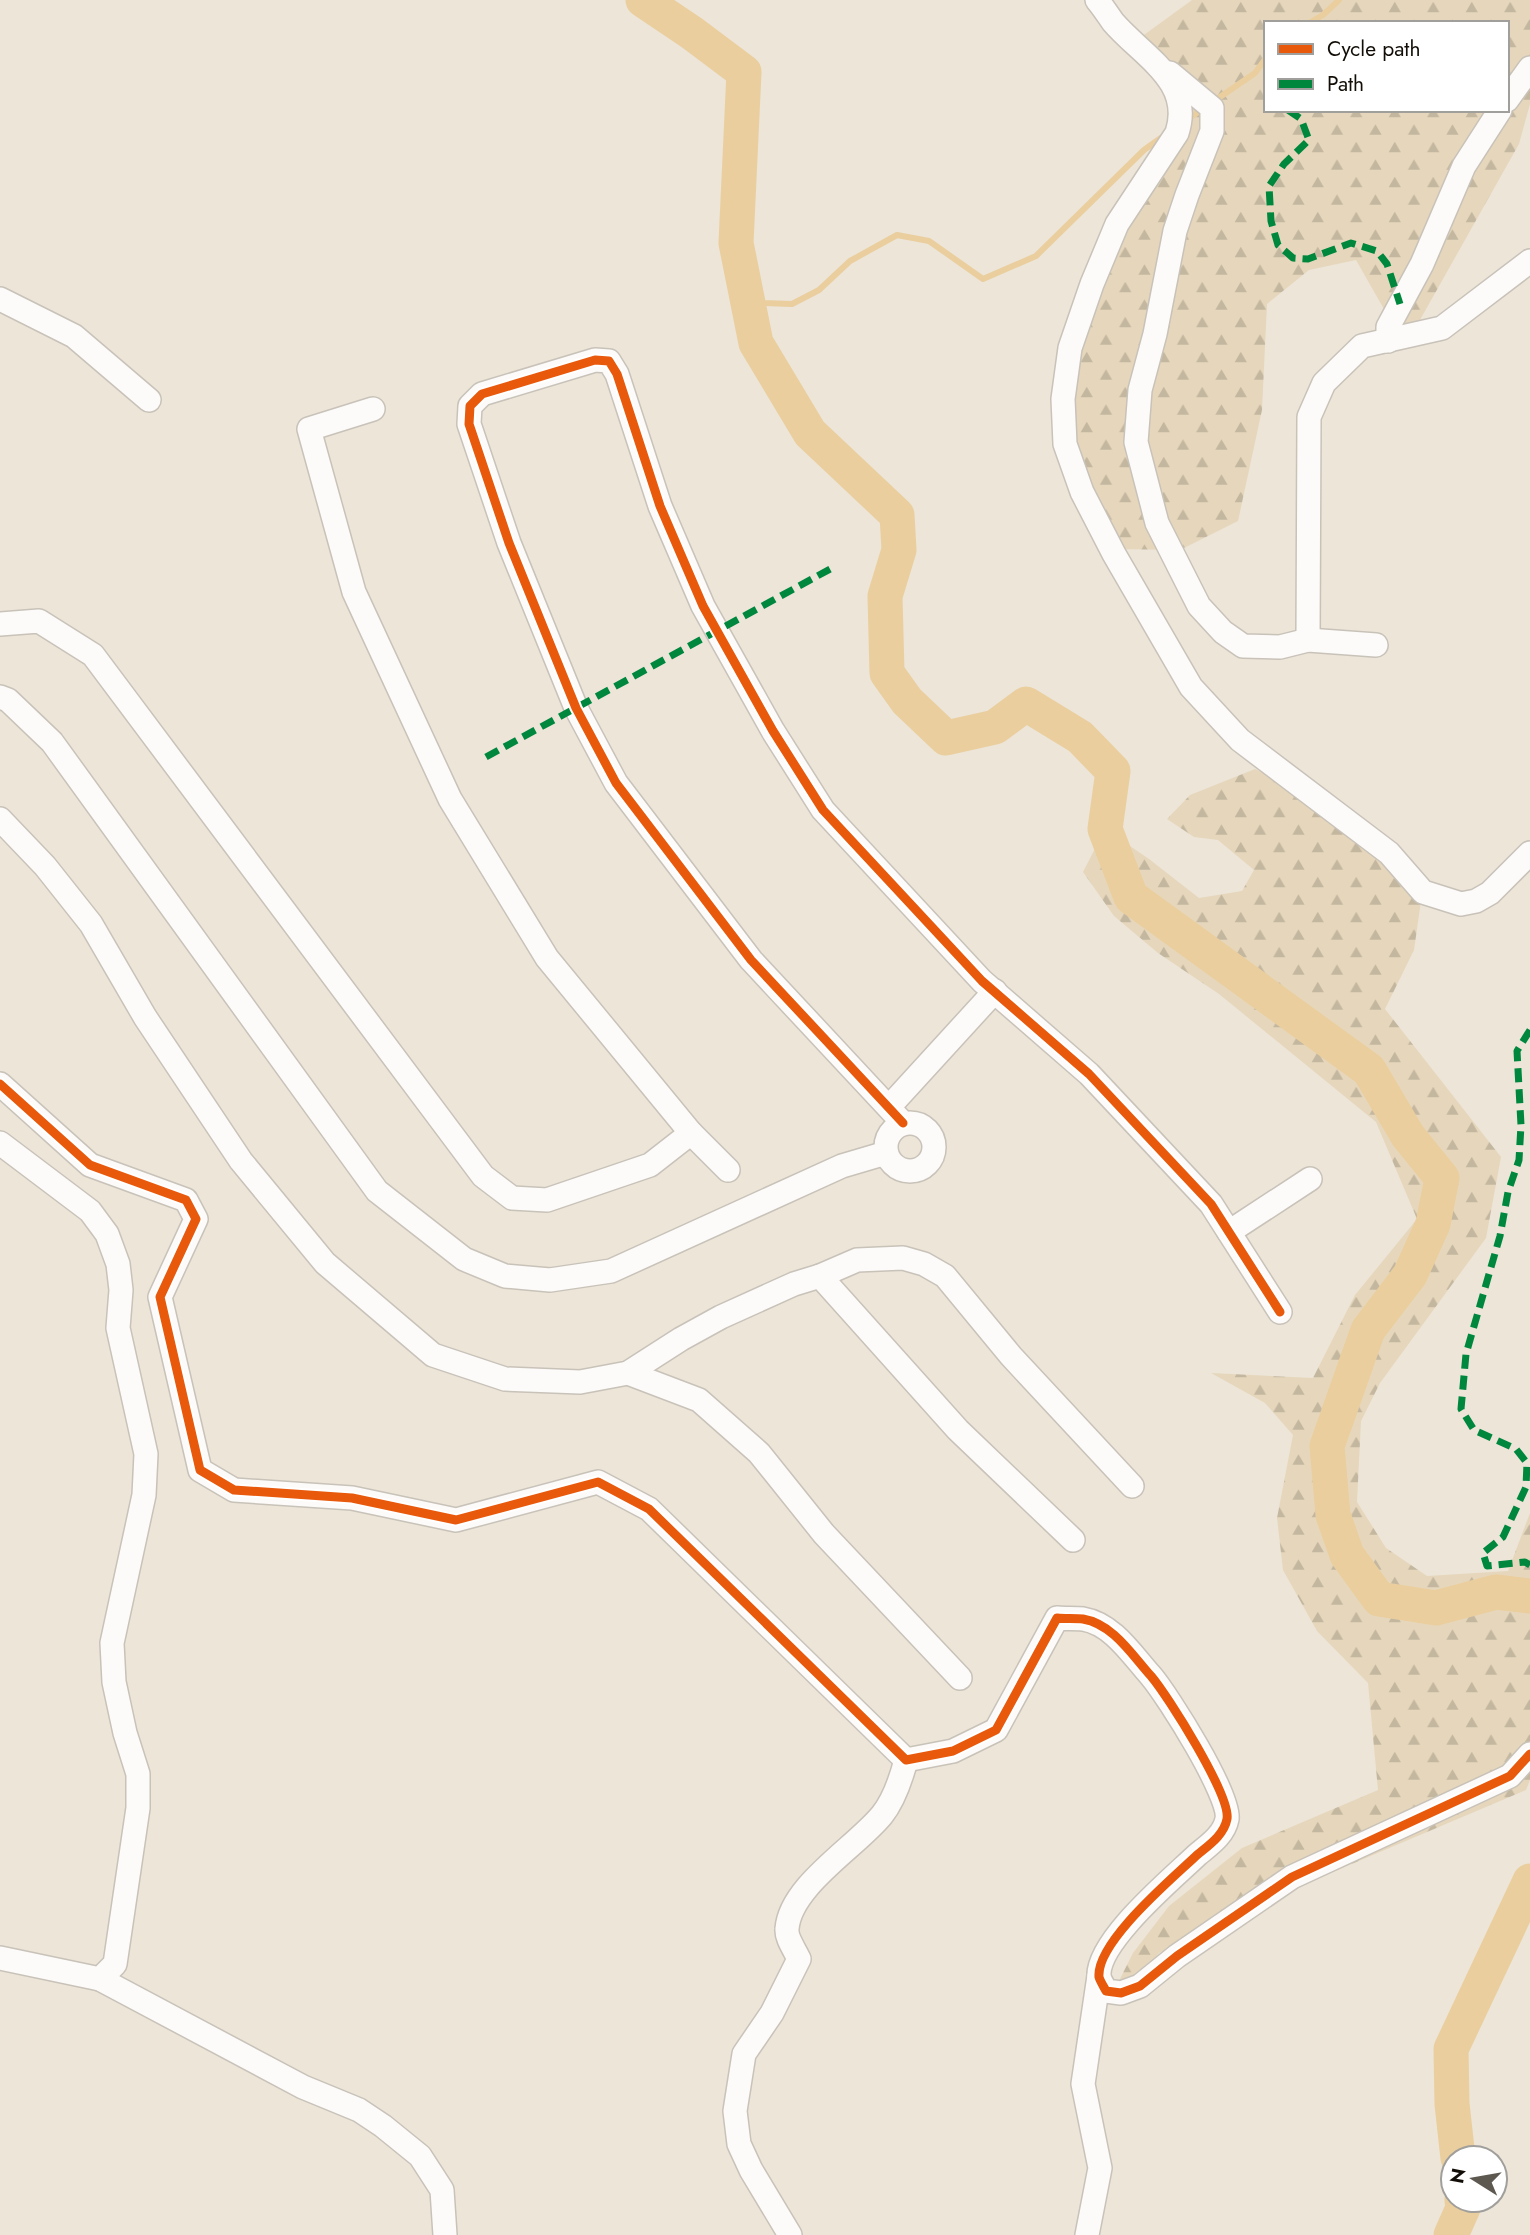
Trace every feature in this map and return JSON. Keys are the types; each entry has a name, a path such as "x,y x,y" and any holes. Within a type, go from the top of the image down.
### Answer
{"street":[{"path":"1097,0 1114,23 1212,108 1212,131 1175,231 1155,334 1140,390 1136,442 1157,523 1199,606 1223,632 1242,646 1280,647 1308,640 1376,645"},
{"path":"1157,63 1181,104 1181,120 1177,133 1117,224 1092,284 1070,348 1063,399 1065,444 1083,492 1114,554 1191,687 1240,740 1389,853 1423,892 1461,904 1476,901 1490,893 1530,853"},
{"path":"1509,97 1530,68"},
{"path":"1388,341 1388,327 1422,264 1464,166 1499,112"},
{"path":"1308,640 1309,417 1324,383 1362,346 1442,328 1530,261"},
{"path":"0,299 74,336 149,400"},
{"path":"995,991 896,1115 886,1141 886,1153 892,1164 903,1170 916,1170 927,1164 933,1153 933,1140 926,1129 896,1115 751,960 616,783 576,708 509,543 469,424 470,406 482,394 595,360 608,361 617,374 660,506 703,606 773,731 823,810 982,981 995,991 1090,1074 1211,1203 1280,1312"},
{"path":"373,409 309,429 354,592 450,799 547,958 691,1133 728,1170"},
{"path":"0,624 39,621 93,655 483,1176 512,1198 547,1200 639,1169 650,1164 691,1133"},
{"path":"0,697 8,700 52,742 377,1191 464,1259 505,1276 550,1280 611,1271 842,1166 886,1153"},
{"path":"0,820 45,866 91,923 145,1017 241,1161 325,1262 433,1354 505,1379 580,1382 628,1373 721,1317 794,1284 857,1260 903,1258 924,1264 945,1276 1011,1356 1132,1486"},
{"path":"0,1084 90,1165 186,1200 196,1219 160,1297 200,1470 234,1490 352,1498 456,1520 598,1482 649,1509 906,1760"},
{"path":"0,1143 90,1211 107,1234 118,1264 121,1290 118,1328 146,1454 144,1495 112,1643 114,1682 138,1774 138,1808 115,1964 100,1979"},
{"path":"1229,1232 1310,1179"},
{"path":"820,1276 958,1430 1073,1540"},
{"path":"628,1373 699,1400 759,1453 824,1534 960,1678"},
{"path":"906,1760 953,1751 996,1730 1057,1618 1086,1619 1114,1633 1158,1684 1200,1752 1224,1799 1228,1816 1223,1832 1122,1928 1104,1956 1083,2084 1100,2168 1087,2235"},
{"path":"1099,1976 1106,1991 1121,1993 1140,1986 1177,1956 1292,1877 1510,1776 1530,1754"},
{"path":"790,2235 751,2170 739,2144 735,2112 744,2054 772,2013 799,1959 786,1932 792,1906 809,1885 883,1814 901,1780 906,1760"},
{"path":"0,1958 100,1979 303,2087 359,2110 420,2156 442,2190 445,2235"}],"green space":[{"path":"1192,0 1530,0 1530,104 1519,144 1407,343 1401,339 1356,260 1309,270 1267,304 1262,410 1238,521 1180,550 1113,549 1081,487 1062,395 1069,344 1180,115 1137,40"},
{"path":"1255,769 1341,812 1423,887 1414,950 1385,1009 1501,1157 1486,1238 1380,1383 1361,1421 1357,1502 1386,1548 1427,1576 1508,1571 1530,1513 1530,1780 1526,1790 1288,1891 1159,1953 1135,1989 1111,1997 1133,1953 1169,1906 1242,1848 1378,1790 1368,1683 1317,1631 1283,1570 1277,1518 1293,1435 1265,1403 1211,1373 1313,1378 1355,1295 1417,1219 1376,1122 1219,994 1158,953 1114,916 1083,872 1105,829 1199,898 1242,891 1254,870 1218,840 1194,837 1167,819 1190,795"}],"waterway":[{"path":"643,0 744,72 736,243 756,343 810,433 897,515 899,550 885,596 887,673 907,701 946,738 995,727 1026,704 1080,737 1113,771 1105,829 1131,897 1369,1070 1408,1136 1442,1178 1433,1224 1410,1275 1368,1330 1327,1446 1333,1515 1347,1555 1379,1599 1436,1608 1496,1592 1530,1596"},
{"path":"1312,21 1339,0"},
{"path":"1185,121 1255,73 1264,61"},
{"path":"745,287 763,303 792,304 819,290 850,261 897,235 929,241 983,279 1036,256 1144,150 1165,135"},
{"path":"1456,2144 1452,2104 1451,2049 1530,1881"},
{"path":"1451,2235 1460,2214"}],"marked path":[{"path":"1291,112 1301,119 1309,140 1284,164 1269,186 1271,221 1278,245 1293,258 1308,259 1351,243 1377,251 1387,264 1400,304"},
{"path":"486,757 832,568"},
{"path":"1530,1030 1517,1051 1521,1125 1519,1160 1508,1192 1500,1236 1466,1354 1461,1409 1474,1430 1516,1449 1527,1463 1526,1487 1503,1537 1483,1553 1487,1566 1525,1562 1530,1565"}],"cycle path":[{"path":"903,1123 751,960 616,783 576,708 509,543 469,424 470,406 482,394 595,360 609,361 617,374 660,506 703,606 773,731 823,810 982,981 1089,1074 1211,1204 1280,1312"},
{"path":"0,1084 90,1165 186,1200 196,1219 160,1297 200,1470 234,1490 352,1498 456,1520 598,1482 649,1509 906,1760 953,1751 996,1730 1057,1618 1094,1622 1113,1634 1151,1676 1184,1724 1219,1790 1226,1807 1227,1819 1223,1830 1215,1839 1155,1894 1110,1946 1101,1963 1099,1977 1106,1991 1121,1993 1140,1986 1177,1956 1292,1877 1510,1776 1530,1754"}]}
